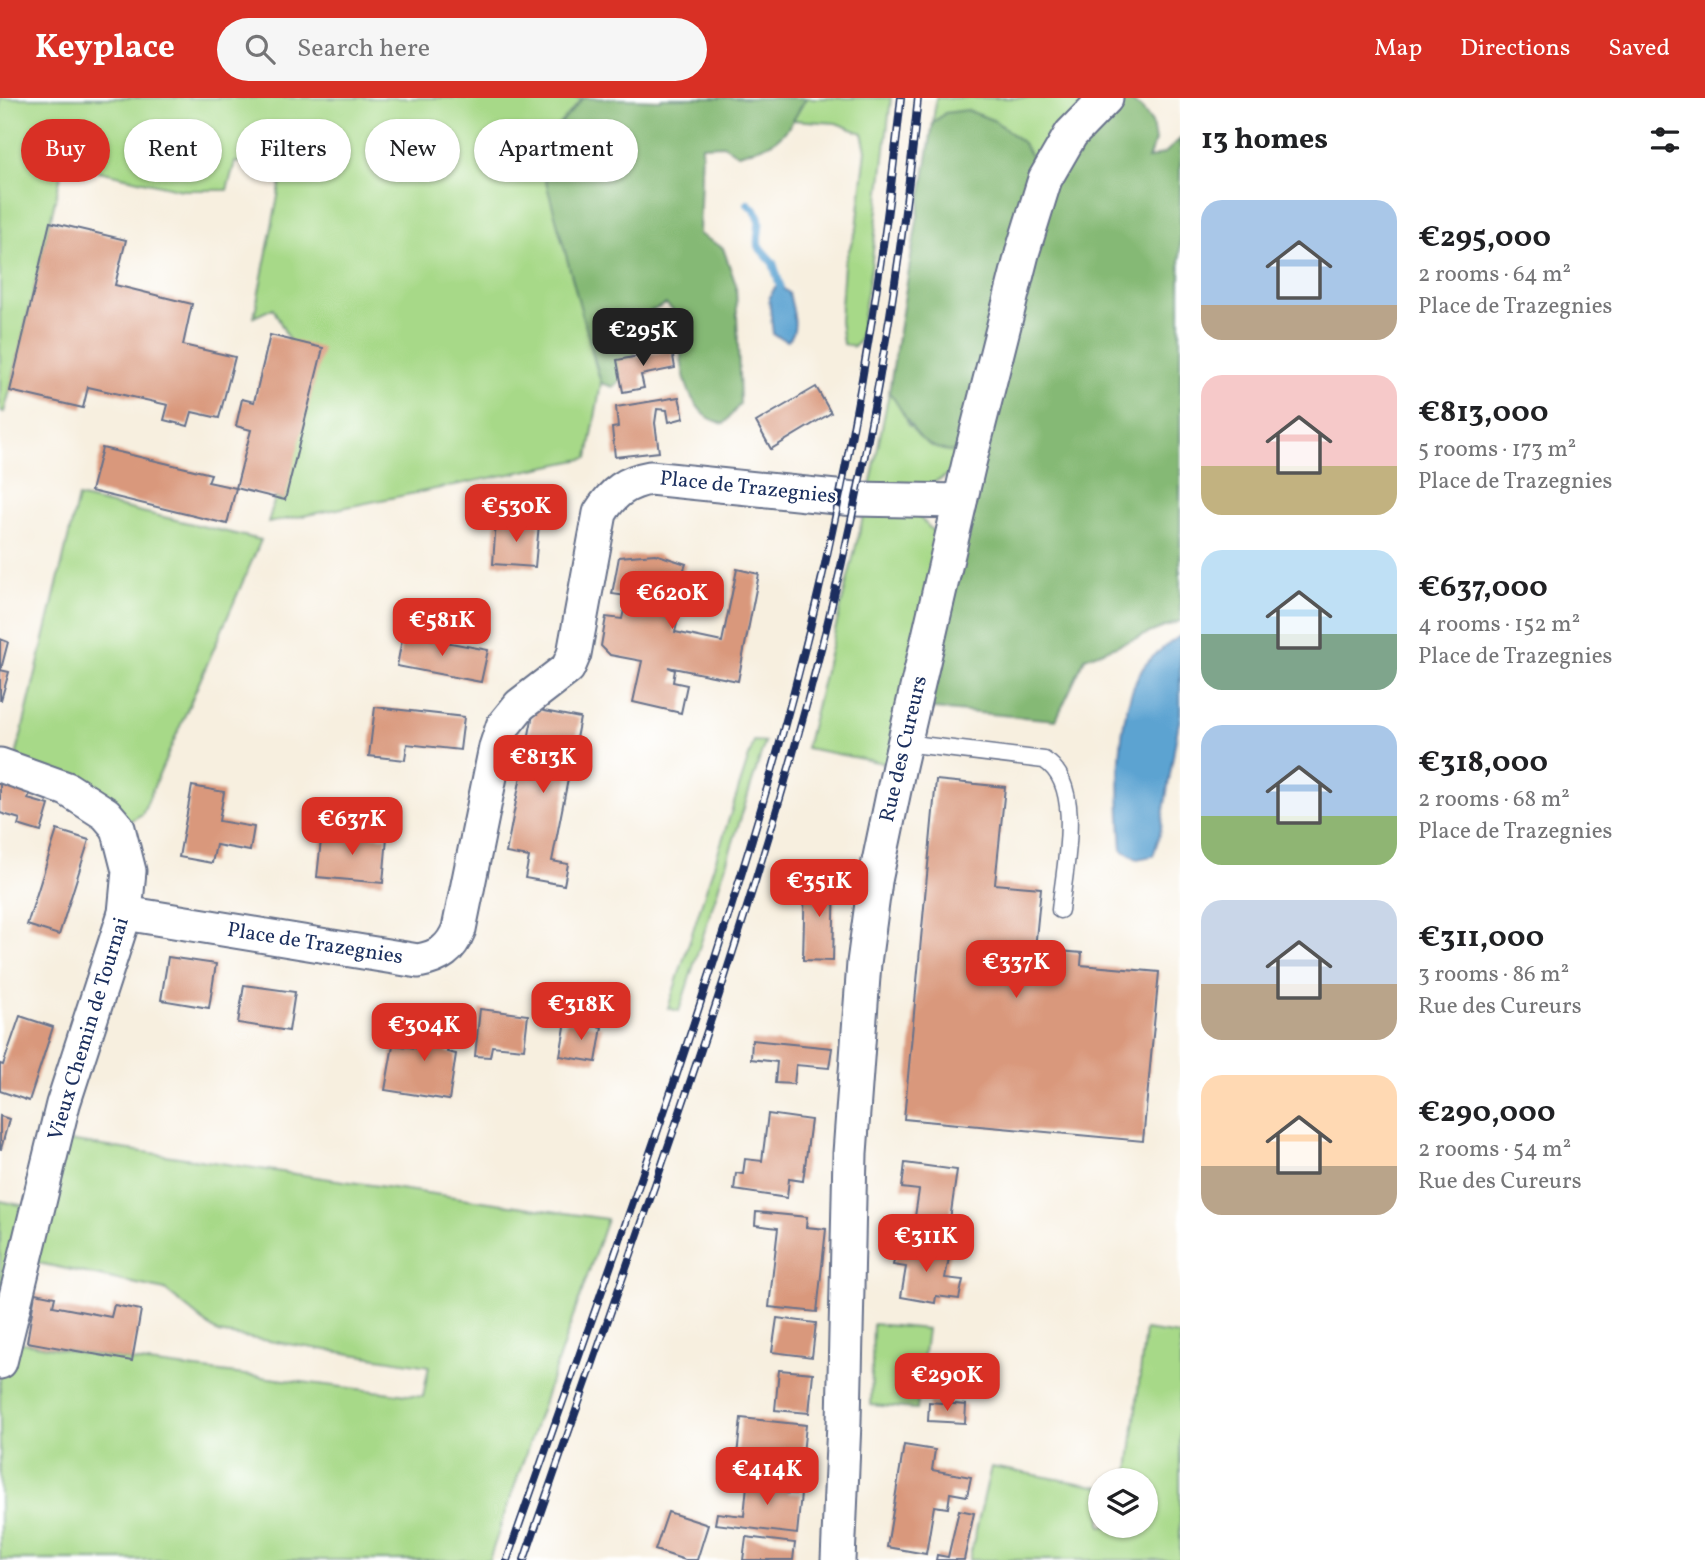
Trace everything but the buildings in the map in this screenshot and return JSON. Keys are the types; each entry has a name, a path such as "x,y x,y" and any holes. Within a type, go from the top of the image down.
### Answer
{"street":[{"name":"Rue des Cureurs","path":"838,1560 855,1078 864,963 875,881 960,501 1020,263 1045,179 1071,134 1106,98"},
{"name":"Place de Trazegnies","path":"125,913 418,961 432,958 445,951 459,929 496,747 503,726 520,705 568,668 579,635 600,513 609,499 621,488 650,478 855,499 960,501"},
{"name":"Vieux Chemin de Tournai","path":"0,765 67,789 106,814 118,828 129,871 125,913 63,1104 0,1362"}],"lane":[{"path":"904,743 1044,760 1055,767 1063,782 1069,822 1060,910"}],"green space":[{"path":"0,98 583,98 565,119 474,119 474,182 552,182 601,383 588,458 268,523 275,498 285,500 289,340 273,308 254,317 281,182 351,182 351,119 236,119 236,162 227,190 182,190 147,182 222,182 222,119 124,119 124,177 110,174 110,119 21,119 21,182 60,182 10,391 4,412 0,411"},
{"path":"583,98 806,98 786,130 773,142 738,154 723,145 702,146 699,234 723,248 736,285 740,404 724,424 708,417 692,397 683,371 680,317 666,304 643,315 631,365 620,381 613,387 601,383 546,182 638,182 638,119 565,119"},
{"path":"806,98 891,98 871,268 859,341 854,347 843,344 840,321 844,264 857,228 866,150 862,133 836,123 793,120"},
{"path":"936,98 1106,98 1045,179 945,113 933,123"},
{"path":"1106,98 1126,98 1141,108 1152,123 1155,141 1148,159 1165,153 1180,139 1180,621 1085,658 1056,720 912,707 955,452 930,445 921,439 889,392 933,123 945,113 967,110 995,121 1023,143 1045,179"},
{"path":"889,392 905,413 908,425 955,452 953,473 919,489 870,487"},
{"path":"78,497 261,540 142,814 118,828 13,769"},
{"path":"867,501 918,516 938,536 899,766 806,748"},
{"path":"754,741 765,742 679,1011 668,1008"},
{"path":"54,1139 607,1219 489,1560 0,1560 0,1362 5,1340 132,1361 423,1397 429,1366 218,1333 165,1290 24,1260 0,1302 0,1201 36,1208"},
{"path":"873,1324 927,1329 917,1409 871,1405"},
{"path":"1145,1330 1180,1335 1180,1560 969,1560 991,1467 1088,1485 1088,1538 1158,1538 1158,1468 1129,1468"}],"water":[{"path":"780,286 789,293 795,325 787,341 773,334 769,299 775,287"},
{"path":"1180,636 1180,715 1160,834 1153,856 1137,859 1122,850 1119,781 1127,708 1143,668 1165,646"}],"waterway":[{"path":"748,204 759,219 758,246 773,263 780,286"}],"railway":[{"path":"507,1560 682,1060 746,858 798,676 853,430 880,265 901,98"},
{"path":"524,1560 696,1064 790,764 833,600 869,434 897,266 918,98"}]}
